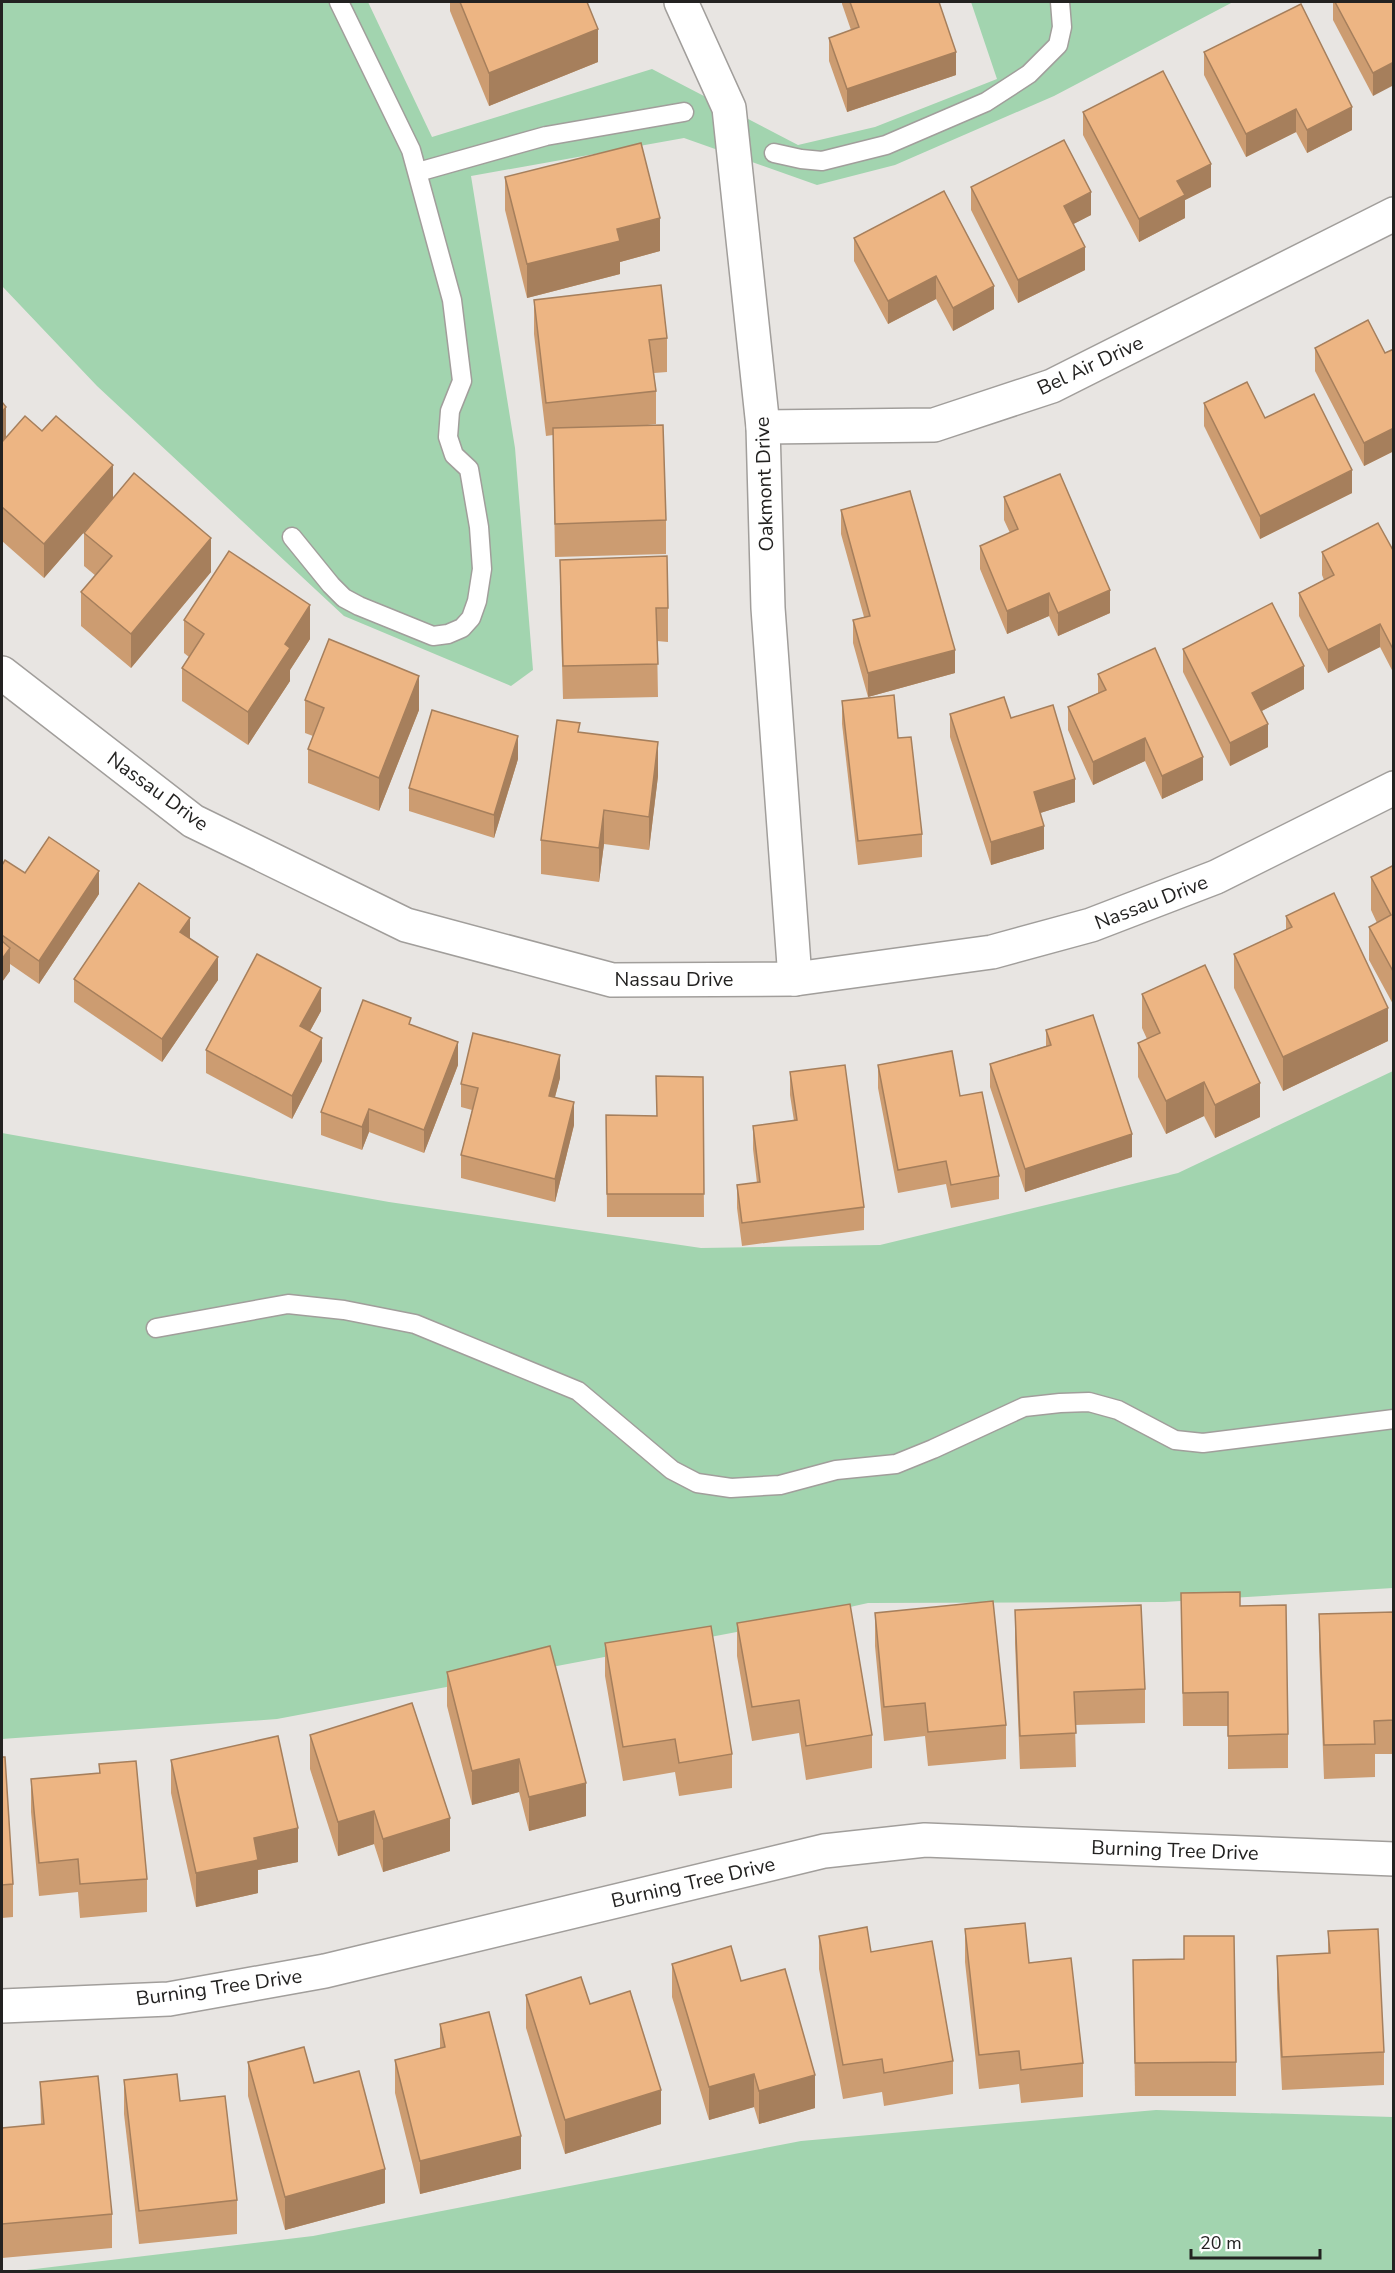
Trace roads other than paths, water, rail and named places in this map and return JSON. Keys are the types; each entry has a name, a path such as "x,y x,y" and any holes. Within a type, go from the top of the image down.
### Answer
{"street":[{"name":"Oakmont Drive","path":"681,2 729,108 763,427 768,608 795,979"},
{"name":"Bel Air Drive","path":"763,427 934,426 1052,386 1394,214"},
{"name":"Nassau Drive","path":"2,673 193,820 406,925 612,980 795,979 992,952 1091,925 1216,877 1394,789"},
{"name":"Burning Tree Drive","path":"2,2006 169,1999 303,1975 824,1851 914,1841 1394,1859"}],"lane":[{"path":"292,537 331,585 344,598 359,606 433,636 448,634 462,628 471,618 477,601 482,569 479,527 469,469 454,455 448,437 450,411 462,381 452,300 418,172 402,129 339,2"},
{"path":"774,153 822,161 886,145 986,102 1029,74 1058,45 1062,27 1060,2"},
{"path":"418,172 546,136 684,112"},
{"path":"156,1328 288,1304 344,1310 416,1324 578,1391 672,1470 697,1483 731,1488 780,1485 836,1470 896,1464 1024,1407 1060,1403 1089,1402 1118,1410 1175,1440 1203,1443 1394,1419"}]}
